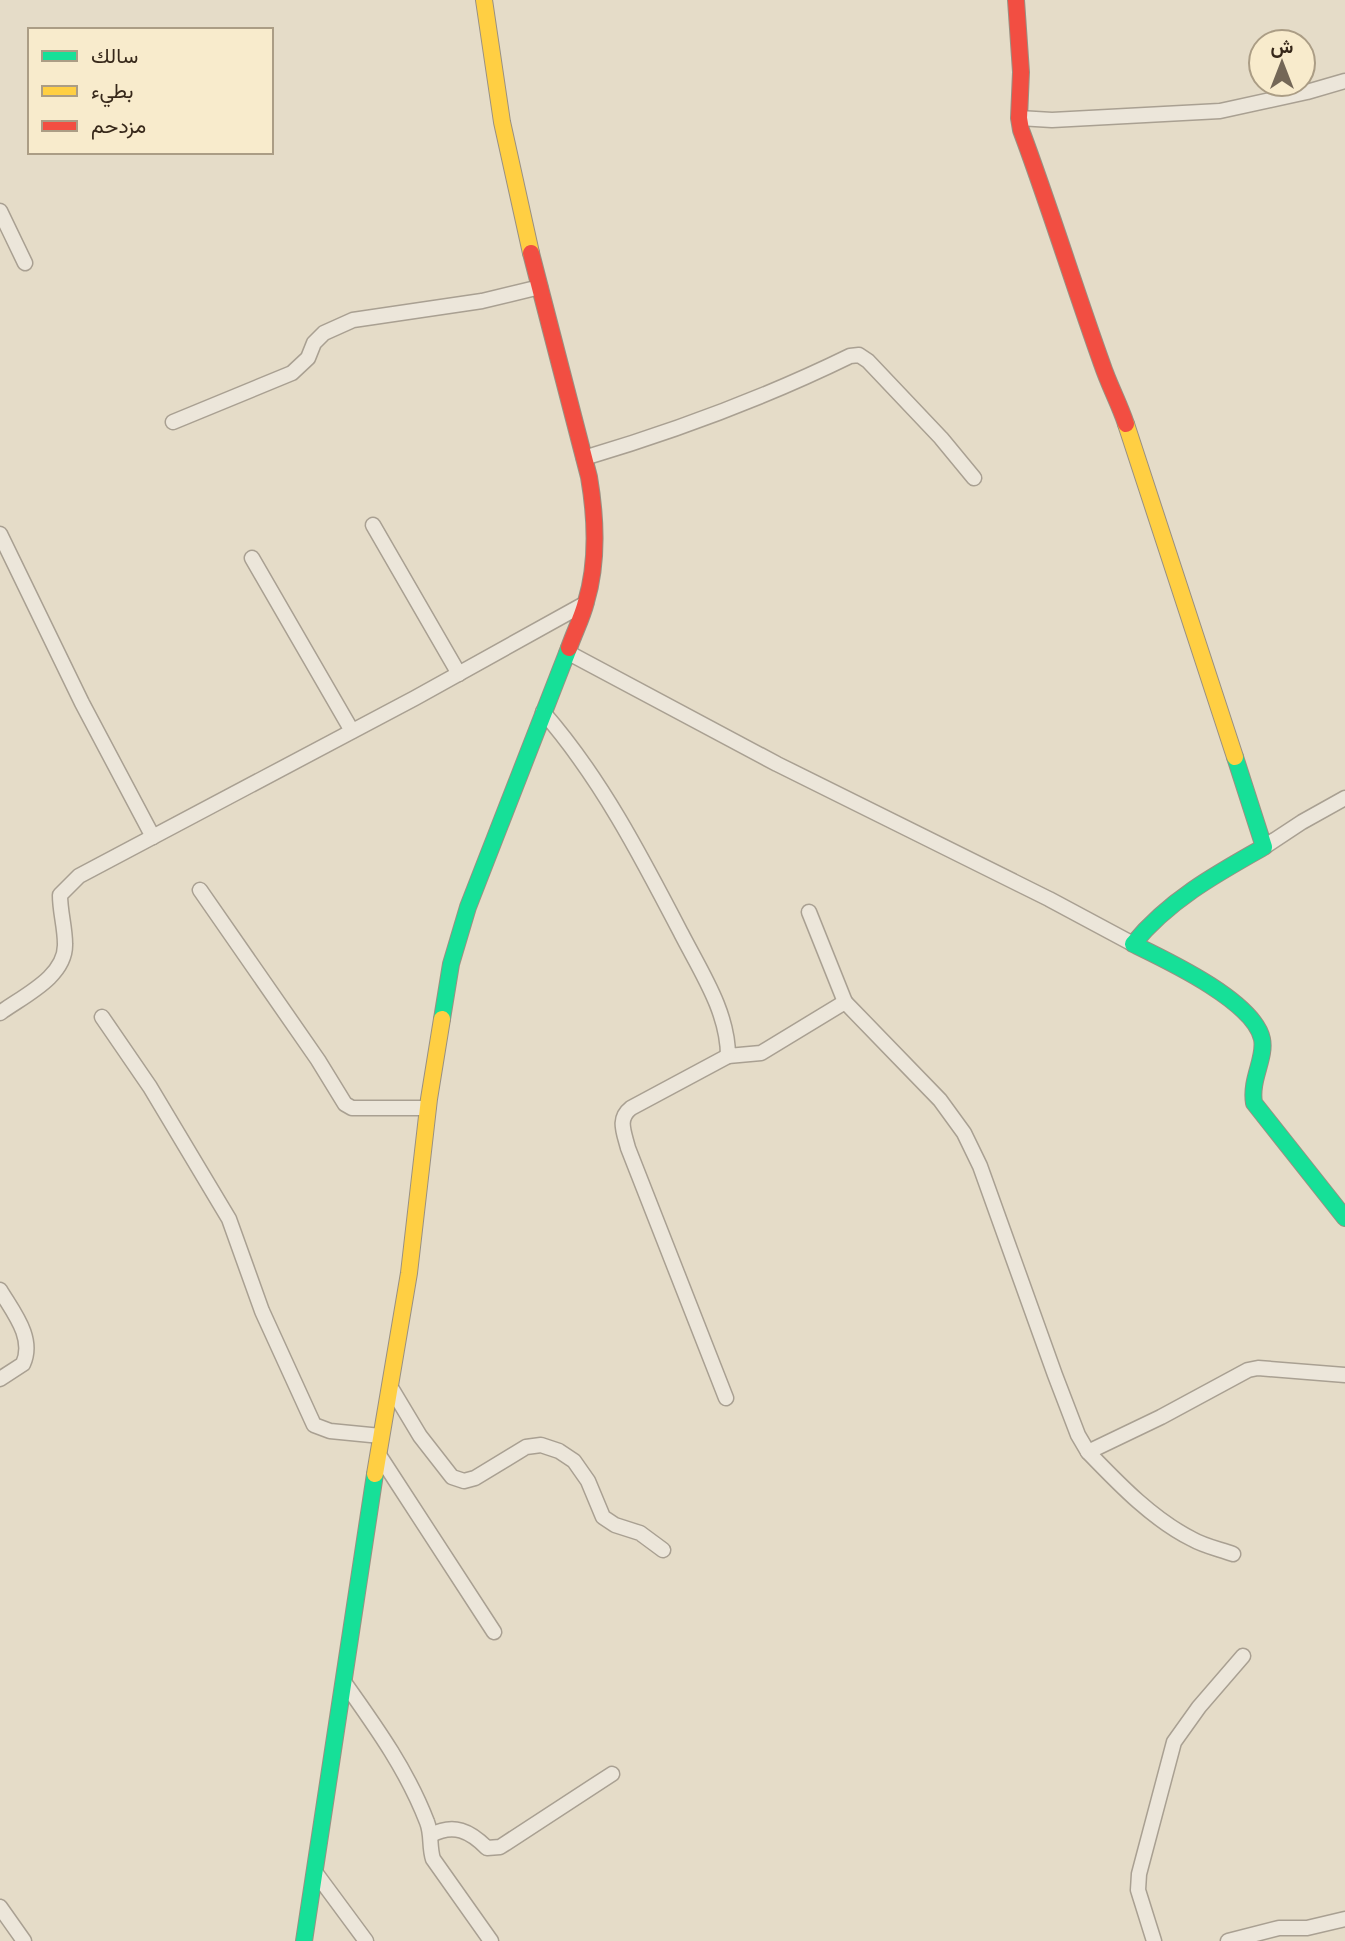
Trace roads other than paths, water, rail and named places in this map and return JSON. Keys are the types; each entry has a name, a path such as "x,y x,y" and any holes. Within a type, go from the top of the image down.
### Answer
{"street":[{"path":"304,1941 381,1436 409,1273 428,1108 447,987 459,931 586,603 592,577 594,505 502,122 484,0"},
{"path":"1016,0 1021,72 1019,118 1025,144 1057,228 1103,368 1118,399 1264,847"},
{"path":"1019,118 1052,120 1220,110 1294,95 1345,81"},
{"path":"0,211 25,263"},
{"path":"173,422 292,373 308,358 314,343 336,326 353,320 482,301 540,287"},
{"path":"584,458 711,416 849,356 859,355 868,361 941,438 974,478"},
{"path":"373,525 459,674"},
{"path":"0,534 114,768 153,837"},
{"path":"252,558 352,731"},
{"path":"0,1013 52,975 62,963 66,948 60,895 65,887 79,876 459,674 586,603"},
{"path":"567,652 777,764 1049,899 1203,981 1229,999 1255,1022 1261,1032 1263,1042 1250,1089 1254,1103 1345,1218"},
{"path":"543,712 570,743 662,896 714,999 728,1039 728,1056"},
{"path":"1133,944 1157,915 1202,883 1345,798"},
{"path":"200,890 318,1060 345,1104 352,1108 428,1108"},
{"path":"809,912 845,1002 940,1100 964,1133 980,1166 1078,1435 1088,1452 1112,1477 1168,1524 1193,1540 1233,1554"},
{"path":"726,1398 628,1148 621,1121 624,1113 631,1108 728,1056 761,1053 845,1002"},
{"path":"102,1017 150,1087 229,1219 262,1311 314,1425 330,1431 381,1436"},
{"path":"0,1290 22,1327 27,1345 23,1364 0,1379"},
{"path":"1088,1452 1161,1418 1248,1370 1258,1368 1345,1376"},
{"path":"390,1386 420,1436 452,1477 464,1481 475,1478 526,1447 541,1445 550,1448 574,1461 588,1481 603,1517 615,1525 640,1533 663,1550"},
{"path":"379,1455 494,1632"},
{"path":"1154,1941 1138,1891 1139,1874 1174,1742 1199,1707 1244,1656"},
{"path":"344,1682 382,1734 408,1778 431,1835 430,1851 433,1858 491,1941"},
{"path":"431,1835 442,1829 464,1830 487,1848 500,1847 612,1774"},
{"path":"315,1872 366,1941"},
{"path":"0,1907 24,1941"},
{"path":"1228,1941 1279,1928 1307,1928 1345,1919"}]}
